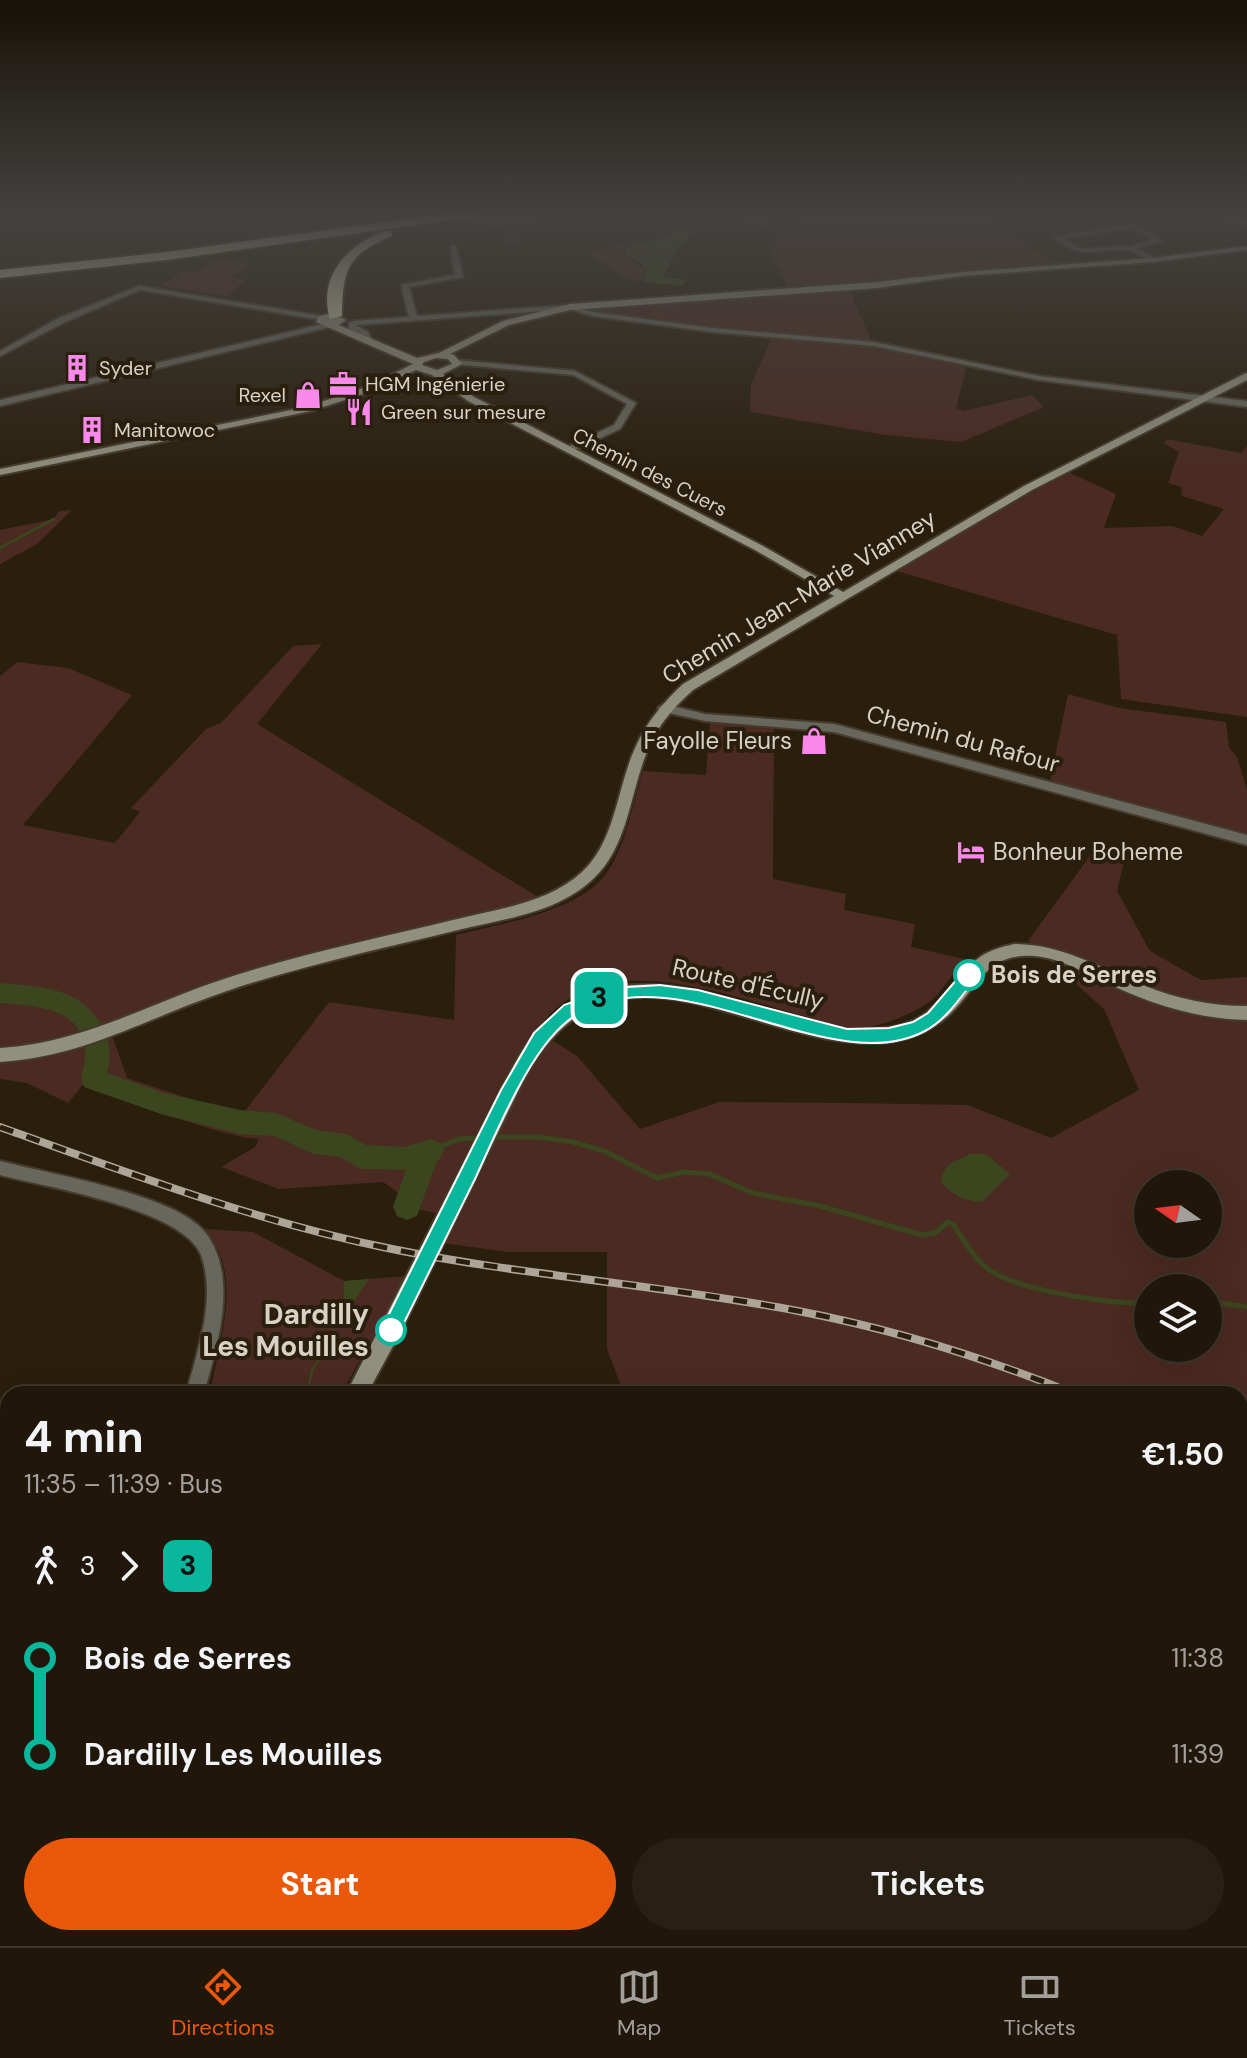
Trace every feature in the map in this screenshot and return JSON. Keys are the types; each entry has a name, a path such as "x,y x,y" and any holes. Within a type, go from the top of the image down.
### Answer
{"highway":[{"path":"334,322 335,303"}],"street":[{"path":"0,354 62,320 103,303"},
{"path":"231,303 334,322 420,364 575,373 632,403 617,427 568,450"},
{"path":"410,303 414,320"},
{"path":"367,339 365,334 352,327 357,322 628,303"},
{"path":"450,365 461,345 506,323 570,307 592,314"},
{"path":"552,311 753,335 874,344 1039,378 1247,404"},
{"path":"497,314 506,323"},
{"path":"0,403 334,322"},
{"path":"0,346 10,347"},
{"path":"0,472 308,409 351,396 420,364"},
{"name":"Chemin des Cuers","path":"420,364 435,373 450,365 456,391 759,548 840,595"},
{"name":"Chemin Jean-Marie Vianney","path":"0,1055 43,1052 83,1041 228,985 522,909 568,891 593,872 607,851 643,738 664,708 688,687 840,595 1028,488 1247,376"},
{"name":"Chemin du Rafour","path":"664,708 698,717 794,722 834,728 1247,840"},
{"name":"Route d'Écully","path":"360,1386 410,1295 485,1137 540,1038 570,1010 612,995 639,991 680,993 847,1035 889,1035 917,1028 933,1018 985,960 1015,950 1035,950 1061,957 1185,1006 1247,1013"},
{"path":"0,1168 144,1207 188,1226 197,1235 210,1256 214,1283 206,1348 197,1386"}],"shaded area":[{"path":"652,303 855,303 871,340 950,356 966,368 956,408 964,411 1032,395 1044,407 961,442 886,435 750,412 751,385 773,335 592,312 592,307"},
{"path":"1167,439 1241,453 1247,446 1247,717 1121,699 1117,635 893,570 1068,472 1116,494 1104,528 1172,526 1202,536 1224,509 1182,496 1181,487 1168,483 1179,452 1164,443"},
{"path":"72,510 37,544 0,564 0,530 54,519 59,511"},
{"path":"322,644 257,724 546,902 228,985 94,1040 113,1038 127,1078 241,1116 329,1002 454,1020 456,935 539,914 580,896 596,885 608,871 620,848 643,771 706,775 710,723 774,726 773,879 846,894 844,910 915,924 911,947 964,959 934,998 919,1009 864,1028 844,1028 702,988 664,982 627,981 593,987 562,1003 537,1031 577,1056 640,1129 719,1102 968,1105 1051,1138 1139,1090 1104,1009 1028,941 1092,853 1125,857 1117,891 1150,951 1201,980 1247,977 1247,1386 621,1386 607,1349 607,1252 508,1252 427,1241 439,1214 400,1205 403,1196 383,1182 279,1189 221,1167 255,1147 259,1139 222,1132 168,1115 117,1095 89,1077 68,1103 27,1083 0,1079 0,676 17,662 68,668 132,695 23,825 115,843 140,812 131,808 206,729 221,723 293,646"},
{"path":"1068,694 1119,708 1226,722 1229,747 1237,757 1247,789 1247,838 1050,781"},
{"path":"969,1154 986,1154 1010,1174 982,1202 959,1196 941,1182 947,1167"},
{"path":"204,1229 253,1232 344,1281 407,1276 345,1386 212,1386 226,1308 224,1265"},
{"path":"369,1279 325,1344 323,1355 308,1386 311,1369 321,1355 323,1342 343,1317 344,1281"}],"waterway":[{"path":"0,548 54,519"},
{"path":"0,993 50,999 77,1010 94,1035 98,1055 93,1079 164,1104 240,1122 276,1125 314,1142 346,1146 361,1157 404,1159 431,1151 424,1159 407,1207"},
{"path":"491,1137 540,1137 573,1142 604,1151 657,1178 684,1172 710,1174 752,1193 820,1206 922,1235 935,1233 948,1222 953,1224 982,1264 1001,1276 1064,1294 1134,1302"},
{"path":"431,1151 458,1139 478,1138"},
{"path":"1222,1303 1247,1307"}],"railway":[{"path":"0,1127 243,1211 342,1238 442,1258 696,1294 833,1318 938,1346 1054,1386"}],"bus line":[{"name":"3","path":"391,1330 507,1095 540,1038 570,1010 612,995 660,991 698,997 847,1035 889,1035 917,1028 933,1018 969,975"}],"place":[{"name":"Syder","path":"77,368"},
{"name":"HGM Ingénierie","path":"343,384"},
{"name":"Rexel","path":"308,395"},
{"name":"Green sur mesure","path":"359,412"},
{"name":"Manitowoc","path":"92,430"},
{"name":"Fayolle Fleurs","path":"814,741"},
{"name":"Bonheur Boheme","path":"971,852"},
{"name":"Bois de Serres","path":"969,975"},
{"name":"Dardilly Les Mouilles","path":"391,1330"}]}
